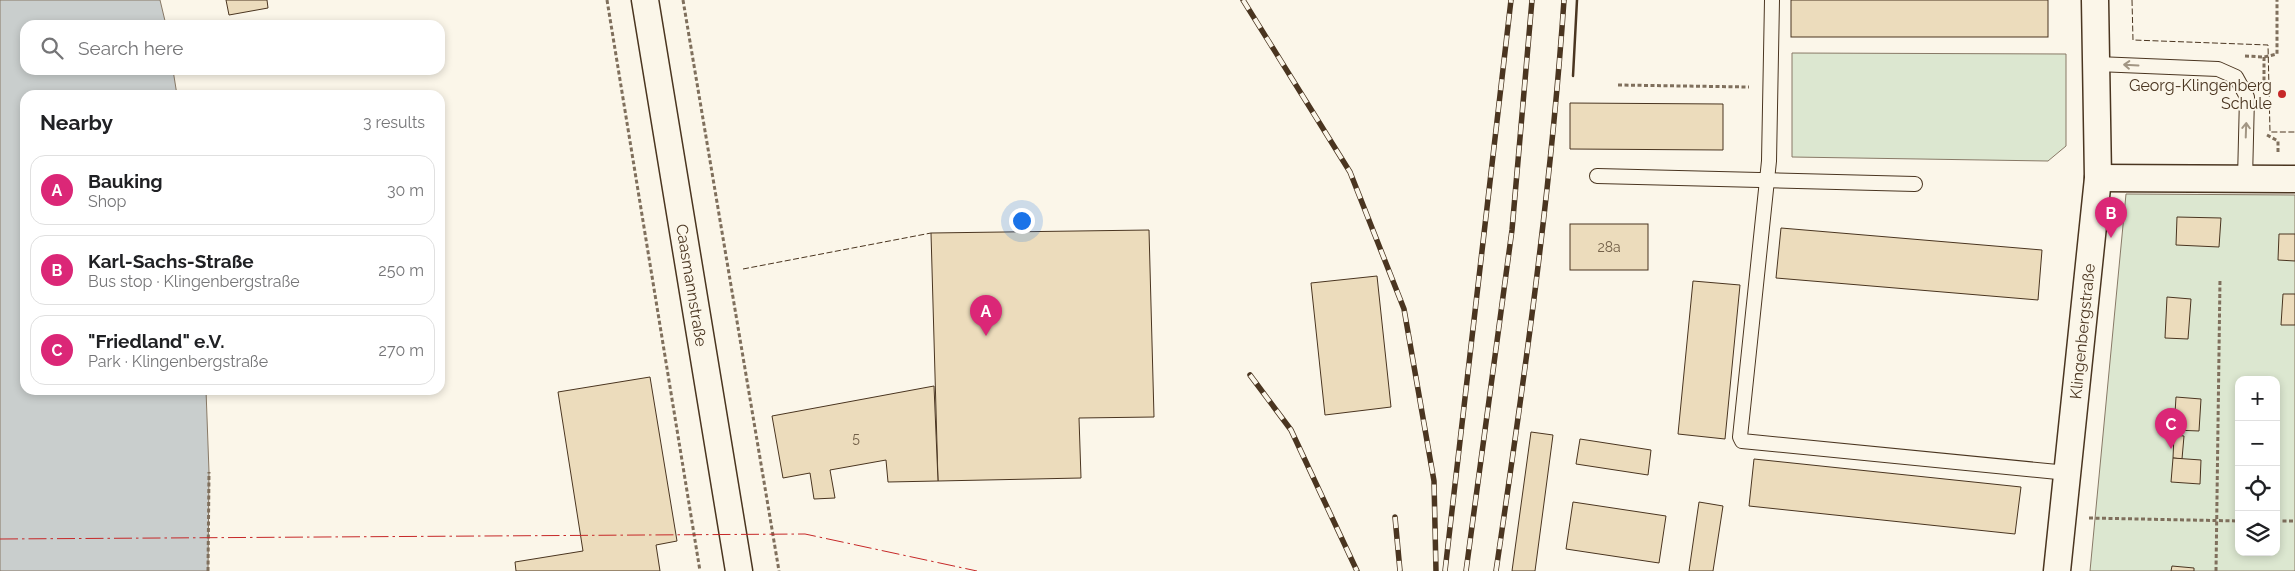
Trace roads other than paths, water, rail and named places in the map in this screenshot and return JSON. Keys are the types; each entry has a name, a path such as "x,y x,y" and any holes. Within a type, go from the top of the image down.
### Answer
{"street":[{"name":"Caasmannstraße","path":"645,0 739,571"},
{"name":"Klingenbergstraße","path":"2057,571 2098,178 2095,0"},
{"path":"2098,178 2295,179"}],"lane":[{"path":"1772,0 1768,180 1740,437 1742,441 2068,473"},
{"path":"2097,64 2218,69 2236,77 2247,97 2245,179"},
{"path":"1597,176 1915,184"}],"railway":[{"path":"1243,0 1350,172 1404,309 1434,481 1436,571"},
{"path":"1445,571 1511,0"},
{"path":"1466,571 1512,230 1532,0"},
{"path":"1496,571 1544,215 1564,0"},
{"path":"1250,375 1291,430 1357,571"},
{"path":"1395,517 1400,571"}],"place":[{"name":"Georg-Klingenberg Schule","path":"2282,94"},
{"name":"Karl-Sachs-Straße","path":"2111,238"},
{"name":"Bauking","path":"986,336"},
{"name":"\"Friedland\" e.V.","path":"2171,449"}]}
